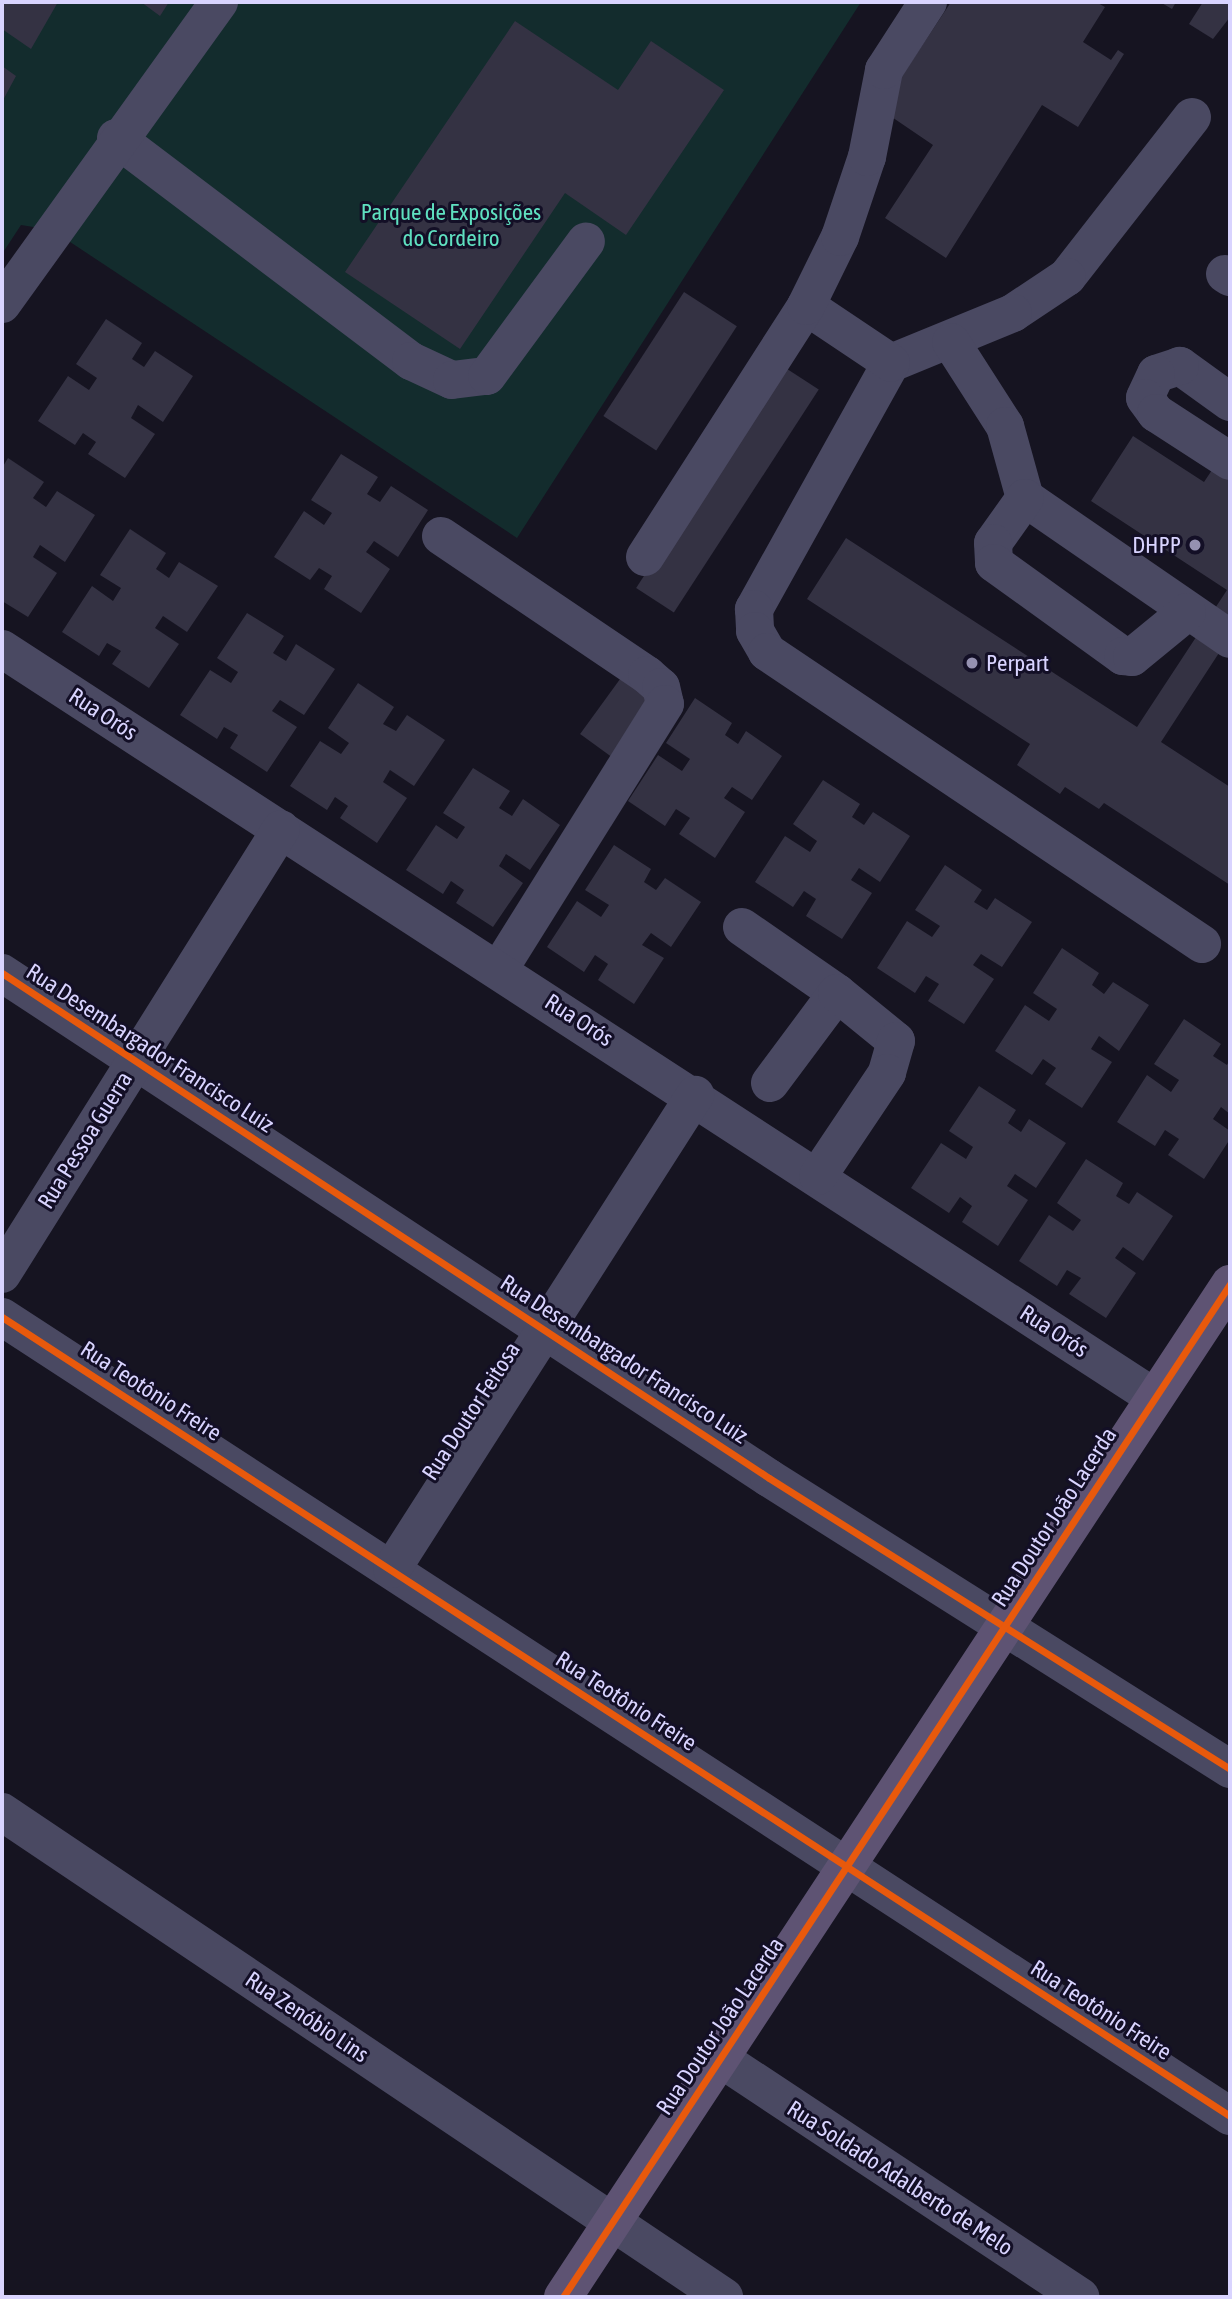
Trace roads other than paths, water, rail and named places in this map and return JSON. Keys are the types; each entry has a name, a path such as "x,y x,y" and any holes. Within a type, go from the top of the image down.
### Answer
{"main road":[{"name":"Rua Doutor João Lacerda","path":"563,2297 720,2059 849,1871 1154,1397 1230,1284"}],"street":[{"path":"2,304 116,138 219,2"},
{"path":"645,557 806,306 840,237 867,157 884,70 928,2"},
{"path":"1192,117 1067,277 1013,313 951,342 891,363 762,586 755,631 767,652 1202,944"},
{"path":"116,138 411,361 452,380 487,376 586,241"},
{"path":"806,306 891,363"},
{"path":"951,342 1006,426 1025,498 1187,612 1230,639"},
{"path":"1230,402 1180,366 1156,374 1145,398 1156,414 1230,461"},
{"path":"1025,498 993,543 994,563 1123,656 1132,657 1187,612"},
{"path":"441,536 647,675 661,687 665,704 499,968"},
{"name":"Rua Orós","path":"2,649 499,968 1154,1397"},
{"name":"Rua Pessoa Guerra","path":"2,1274 281,829"},
{"path":"742,927 837,993 895,1041 896,1055 818,1176"},
{"name":"Rua Desembargador Francisco Luiz","path":"2,973 545,1330 1005,1628 1230,1769"},
{"path":"770,1083 837,993"},
{"name":"Rua Doutor Feitosa","path":"392,1569 695,1096"},
{"name":"Rua Teotônio Freire","path":"2,1317 392,1569 849,1871 1230,2116"},
{"name":"Rua Zenóbio Lins","path":"2,1812 724,2297"},
{"name":"Rua Soldado Adalberto de Melo","path":"720,2059 1080,2297"}],"place":[{"name":"DHPP","path":"1195,545"},
{"name":"Perpart","path":"972,663"}],"park label":[{"name":"Parque de Exposições do Cordeiro","path":"451,225"}]}
